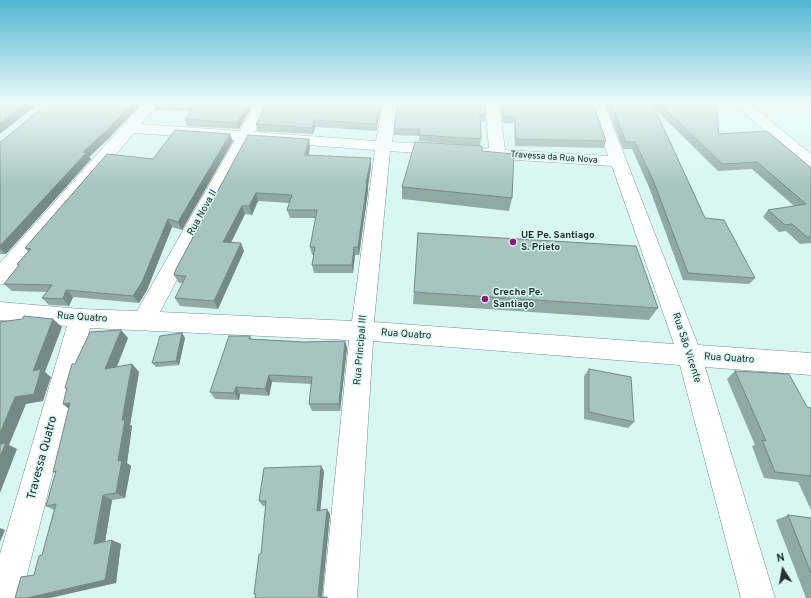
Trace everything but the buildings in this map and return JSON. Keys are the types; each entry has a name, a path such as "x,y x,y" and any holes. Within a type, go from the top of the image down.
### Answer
{"street":[{"path":"0,277 128,131"},
{"name":"Travessa da Rua Nova","path":"173,131 619,162"},
{"name":"Rua Nova II","path":"143,322 249,131"},
{"name":"Rua Principal III","path":"340,598 362,332 385,131"},
{"path":"495,131 498,154"},
{"name":"Rua São Vicente","path":"607,131 690,356 758,598"},
{"path":"774,131 811,162"},
{"name":"Rua Quatro","path":"0,311 143,322 362,332 811,364"},
{"name":"Travessa Quatro","path":"4,598 81,318"}],"place":[{"name":"UE Pe. Santiago S. Prieto","path":"513,242"},
{"name":"Creche Pe. Santiago","path":"485,299"}]}
